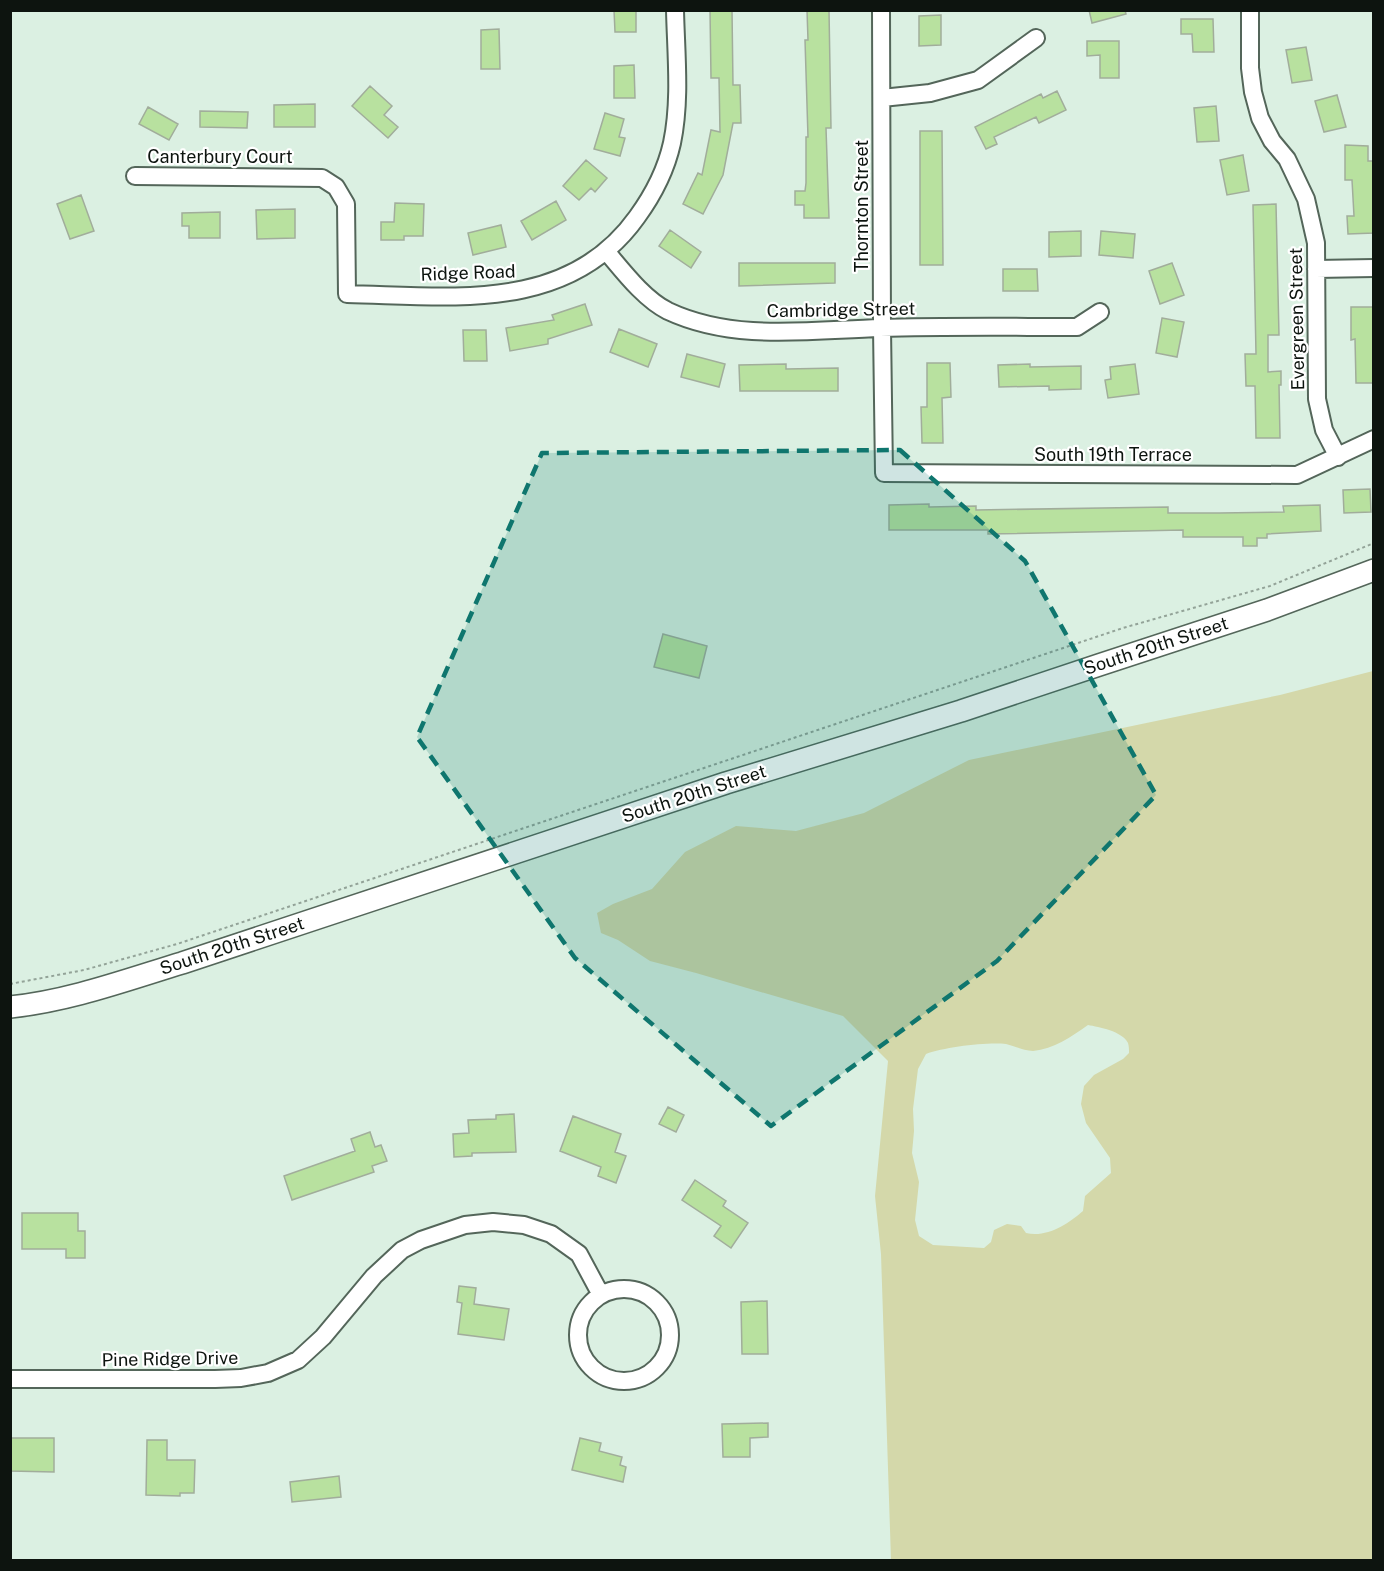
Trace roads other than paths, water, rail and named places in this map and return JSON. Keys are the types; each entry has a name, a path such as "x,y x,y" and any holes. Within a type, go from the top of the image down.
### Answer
{"main road":[{"name":"South 20th Street","path":"10,1007 93,990 182,963 672,801 1267,610 1374,570"}],"street":[{"name":"Ridge Road","path":"305,177 322,178 336,187 346,204 347,294 471,296 525,290 561,279 596,260 626,232 649,200 662,174 672,144 676,112 675,10"},
{"name":"Thornton Street","path":"881,10 884,473"},
{"name":"Evergreen Street","path":"1250,10 1250,68 1260,118 1272,141 1287,159 1306,199 1316,243 1317,399 1324,430 1338,457"},
{"path":"882,98 930,93 978,80 1036,38"},
{"name":"Canterbury Court","path":"135,176 305,177"},
{"name":"Cambridge Street","path":"606,251 633,284 667,310 717,328 770,332 882,328 1077,327 1100,312"},
{"path":"1316,269 1374,268"},
{"name":"South 19th Terrace","path":"884,473 1297,475 1374,440"},
{"name":"Pine Ridge Drive","path":"10,1379 215,1379 241,1378 267,1373 298,1360 307,1352 323,1337 374,1276 402,1250 421,1240 465,1225 493,1222 524,1225 551,1234 579,1254 601,1295"},
{"path":"621,1289 635,1290 648,1296 659,1305 666,1317 670,1330 669,1345 664,1358 644,1377 618,1381 599,1373 585,1359 579,1347 580,1321 586,1309 601,1295 621,1289"}]}
